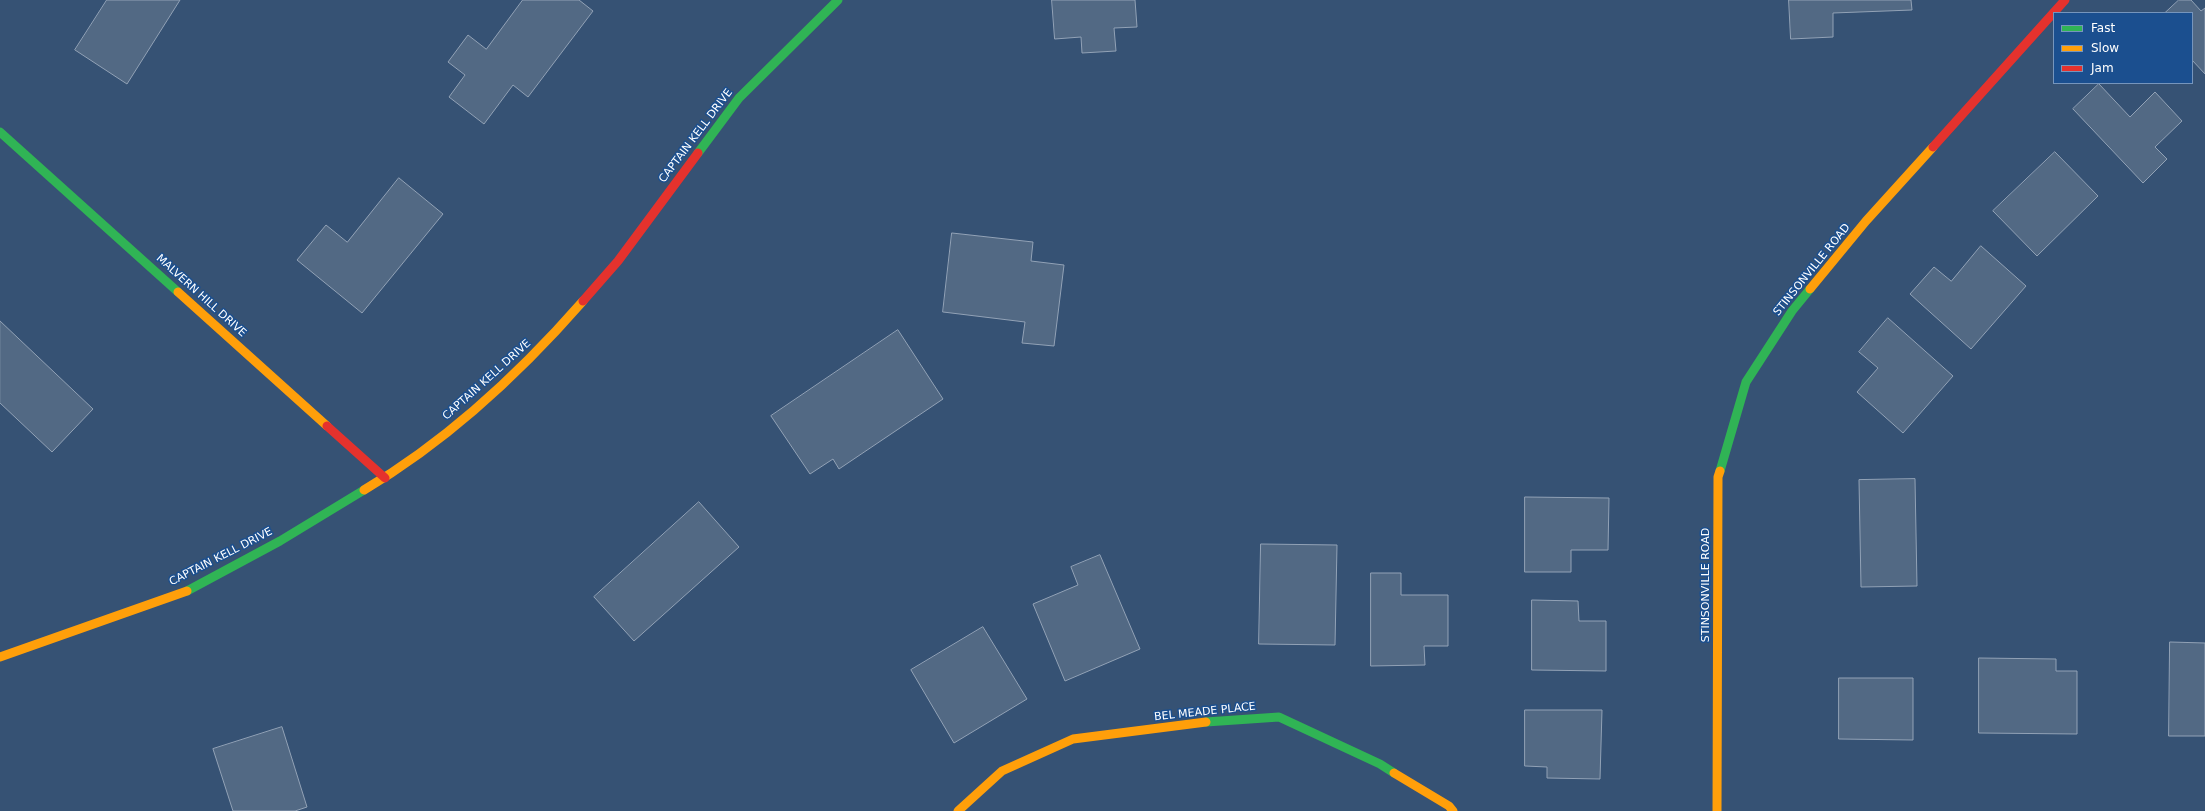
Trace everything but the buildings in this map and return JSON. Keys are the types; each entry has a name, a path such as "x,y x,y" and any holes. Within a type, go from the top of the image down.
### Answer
{"street":[{"name":"CAPTAIN KELL DRIVE","path":"0,657 184,592 280,540 385,478 467,417 554,334 618,260 739,98 838,0"},
{"name":"STINSONVILLE ROAD","path":"2054,12 2065,0"},
{"name":"STINSONVILLE ROAD","path":"1717,811 1718,477 1746,382 1792,311 1866,221 2053,13"},
{"name":"MALVERN HILL DRIVE","path":"0,132 385,478"},
{"name":"BEL MEADE PLACE","path":"958,811 1002,771 1073,739 1196,723 1279,716 1380,764 1449,806 1453,811"}],"traffic: fast":[{"path":"698,153 739,98 838,0"},
{"path":"0,132 178,292"},
{"path":"1720,471 1746,382 1792,311 1810,289"},
{"path":"187,591 280,541 364,490"},
{"path":"1206,722 1279,717 1380,764 1394,773"}],"traffic: slow":[{"path":"1810,289 1866,221 1933,147"},
{"path":"178,292 327,426"},
{"path":"364,490 395,471 424,450 481,404 534,354 583,301"},
{"path":"1717,811 1718,477 1720,471"},
{"path":"0,657 187,591"},
{"path":"958,811 1002,771 1073,739 1206,722"},
{"path":"1394,773 1449,806 1453,811"}],"traffic: jam":[{"path":"2054,12 2065,0"},
{"path":"1933,147 2053,13"},
{"path":"583,301 618,261 698,153"},
{"path":"327,426 385,478"}]}
